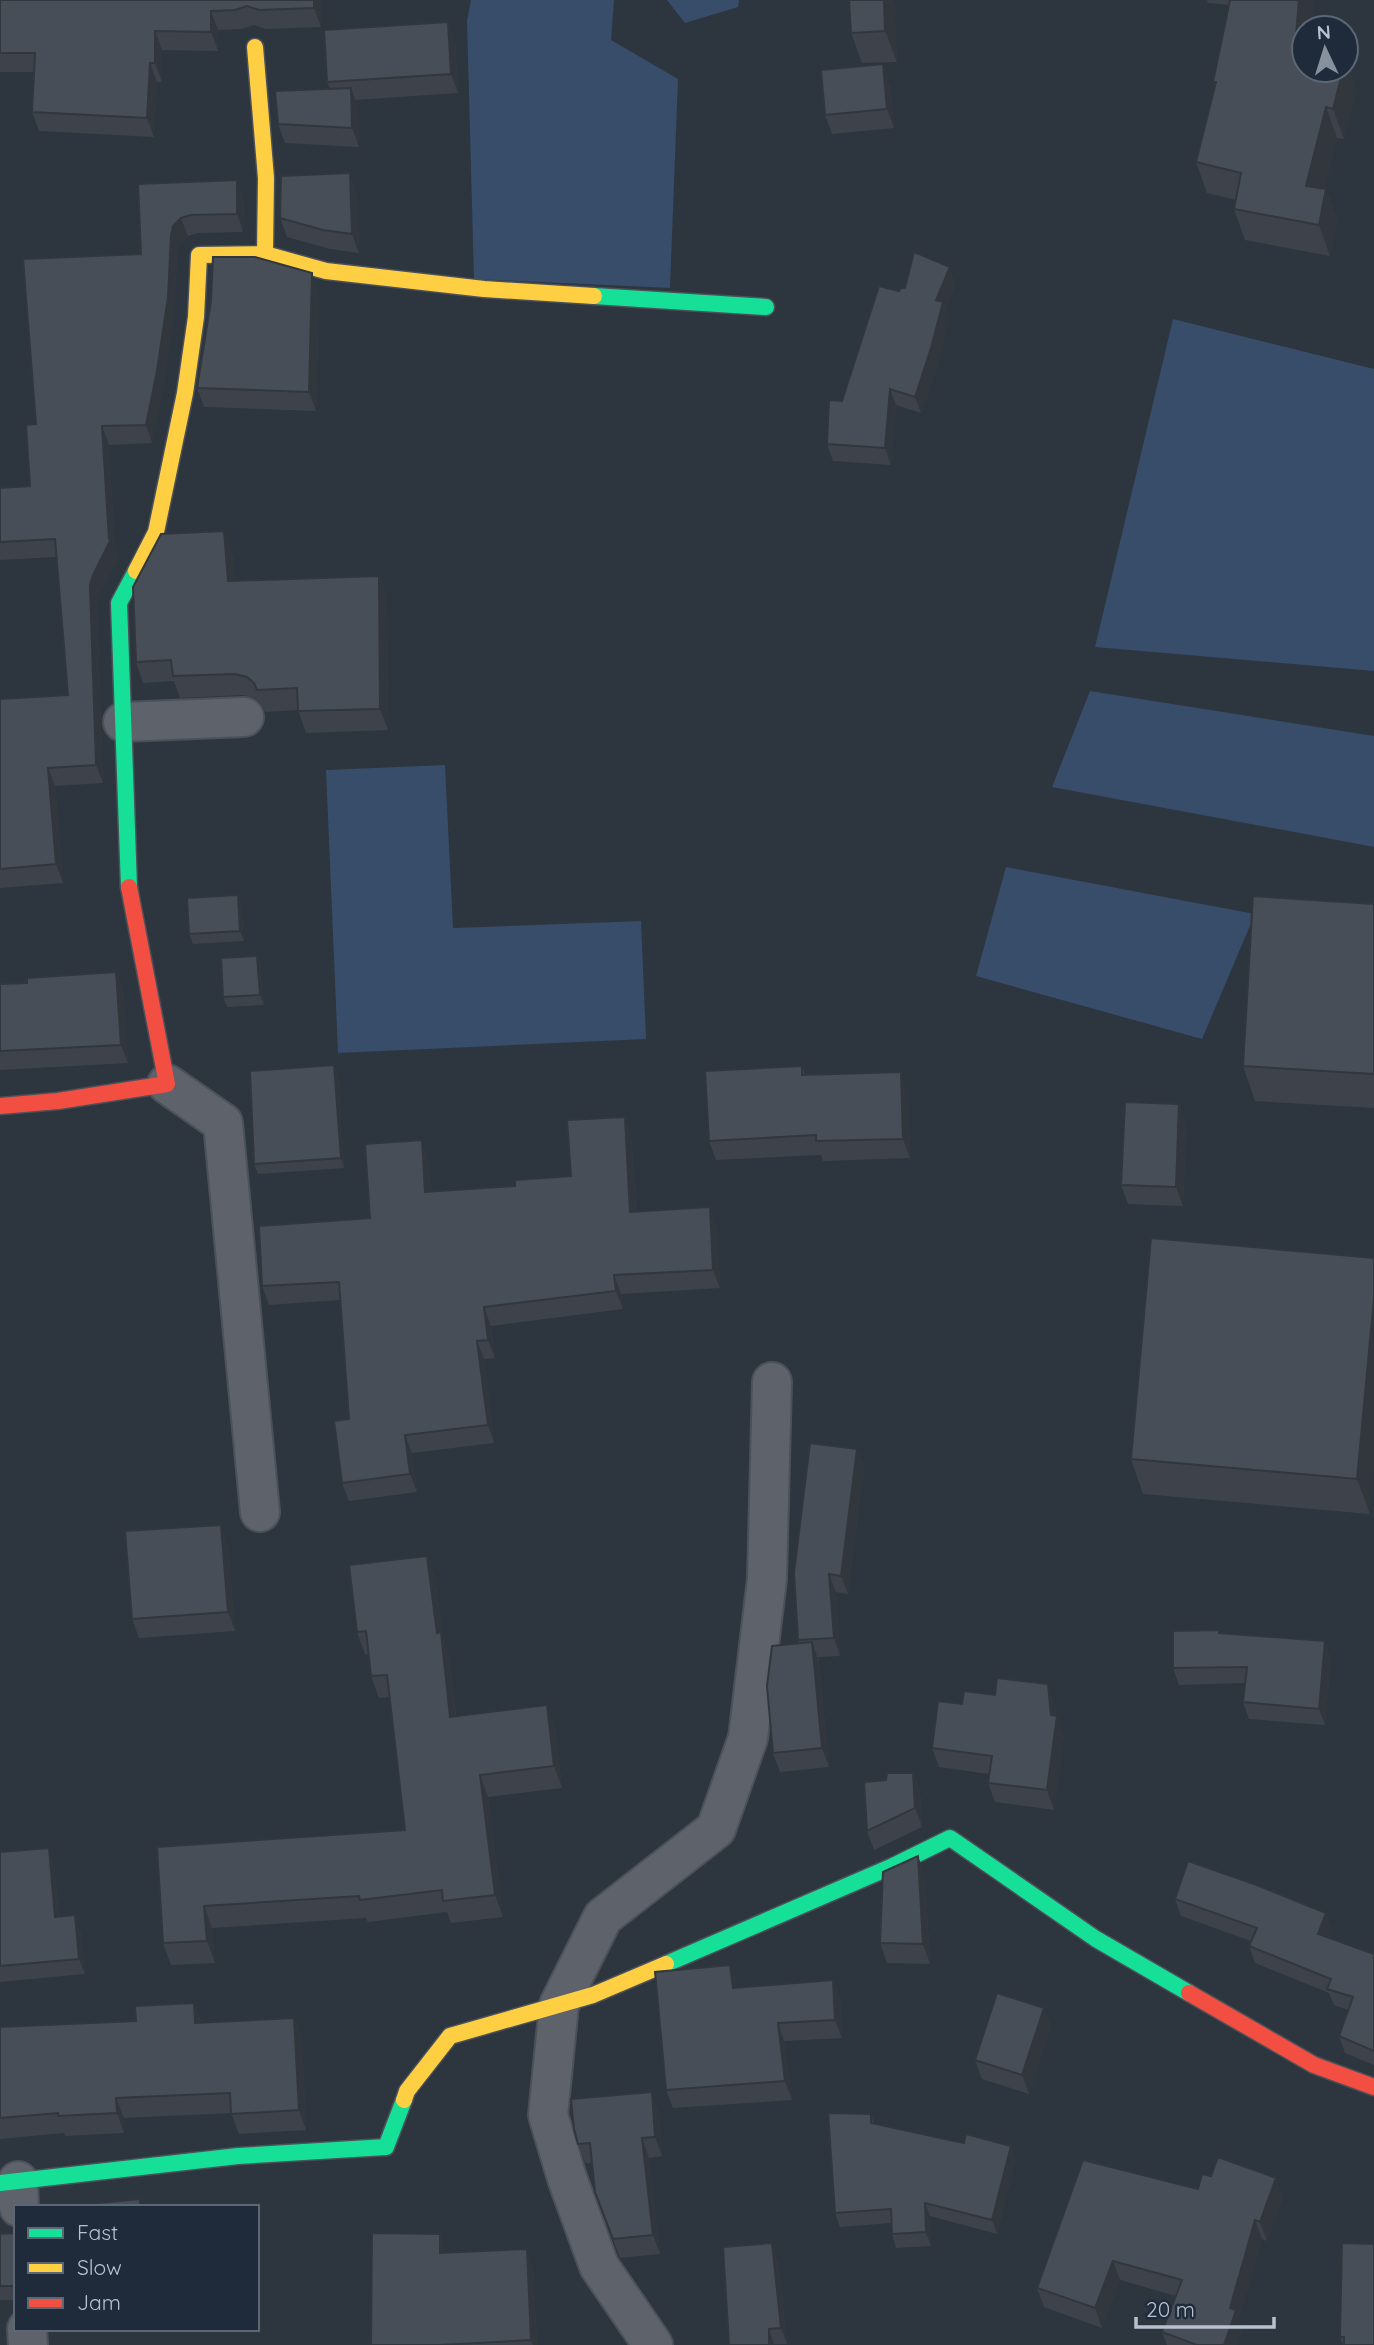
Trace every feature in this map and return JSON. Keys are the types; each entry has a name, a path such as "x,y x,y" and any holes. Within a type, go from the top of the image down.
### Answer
{"street":[{"path":"255,47 266,178 265,254"},
{"path":"167,1084 128,882 119,603 156,532 185,393 197,317 198,255 265,254 326,271 484,289 766,307"},
{"path":"123,722 244,717"},
{"path":"0,1105 58,1101 167,1084 223,1123 260,1512"},
{"path":"653,2345 599,2266 567,2178 548,2115 559,2005 603,1917 716,1829 748,1738 767,1579 772,1382"},
{"path":"12,2190 238,2156 386,2147 407,2091 450,2036 593,1995 893,1866 950,1838 1096,1940 1314,2065 1374,2087"}],"water":[{"path":"471,0 614,0 611,40 678,79 670,288 474,279 467,21"},
{"path":"667,0 739,0 738,7 685,23"},
{"path":"1173,319 1374,369 1374,671 1095,647"},
{"path":"1090,691 1374,736 1374,847 1052,787"},
{"path":"445,765 453,928 641,921 646,1039 338,1053 326,770"},
{"path":"1006,867 1255,914 1202,1039 976,976"}],"building":[{"path":"0,0 314,0 314,8 259,10 247,6 235,10 211,11 211,32 155,31 155,63 150,63 147,118 32,112 35,53 0,53"},
{"path":"849,0 884,0 885,31 851,33"},
{"path":"1230,0 1299,0 1298,14 1290,14 1290,84 1339,84 1333,109 1326,107 1306,186 1326,189 1319,225 1234,209 1241,173 1196,162 1216,82 1213,82"},
{"path":"448,22 451,74 327,82 324,30"},
{"path":"883,64 887,109 825,115 821,70"},
{"path":"351,88 352,128 278,124 275,91"},
{"path":"350,173 352,234 323,230 280,218 281,176"},
{"path":"237,180 237,214 191,215 181,218 173,226 168,297 146,425 102,426 111,539 90,585 96,765 48,768 56,864 0,869 0,699 68,695 55,539 0,542 0,488 30,486 26,425 36,424 23,259 141,254 138,184"},
{"path":"914,252 950,267 936,300 943,302 915,397 890,389 885,448 827,444 829,400 842,401 879,286 899,291 905,288"},
{"path":"213,257 255,257 312,273 309,392 197,388 211,301"},
{"path":"224,531 228,581 379,576 380,709 298,711 297,688 257,690 247,677 235,674 173,676 171,660 136,662 133,587 161,534"},
{"path":"238,895 240,931 189,934 187,898"},
{"path":"1253,896 1374,904 1374,1074 1243,1066"},
{"path":"257,956 260,995 223,997 221,958"},
{"path":"116,972 121,1045 0,1051 0,984 27,983 27,978"},
{"path":"334,1065 341,1158 254,1164 250,1071"},
{"path":"802,1066 802,1075 901,1072 903,1139 816,1141 816,1135 709,1141 705,1071"},
{"path":"1125,1102 1179,1104 1176,1187 1121,1185"},
{"path":"625,1117 630,1212 710,1207 713,1270 614,1275 616,1291 484,1307 488,1340 477,1341 488,1425 405,1435 410,1474 342,1483 334,1421 349,1419 339,1282 262,1286 259,1226 370,1218 365,1144 422,1140 425,1192 515,1186 515,1180 571,1176 567,1120"},
{"path":"1151,1238 1374,1258 1374,1298 1357,1479 1131,1459"},
{"path":"810,1443 857,1449 841,1576 829,1574 834,1638 798,1640 794,1573"},
{"path":"221,1525 228,1612 132,1619 125,1531"},
{"path":"427,1556 437,1633 441,1632 450,1717 547,1705 554,1766 480,1775 495,1895 443,1901 442,1890 360,1900 359,1896 204,1906 207,1941 163,1943 157,1847 405,1830 387,1675 371,1676 366,1631 357,1632 349,1565"},
{"path":"1219,1630 1219,1633 1325,1641 1319,1709 1243,1702 1247,1667 1173,1668 1173,1631"},
{"path":"812,1642 822,1748 773,1753 767,1686 772,1646"},
{"path":"997,1678 1048,1684 1051,1715 1057,1716 1047,1790 988,1783 992,1756 932,1748 938,1701 962,1704 964,1691 995,1695"},
{"path":"887,1773 913,1773 915,1808 867,1831 864,1782 886,1780"},
{"path":"49,1848 55,1917 75,1915 79,1959 0,1966 0,1852"},
{"path":"918,1856 923,1944 880,1943 883,1872"},
{"path":"1188,1861 1326,1913 1318,1934 1374,1954 1374,2051 1339,2036 1353,1997 1327,1989 1331,1979 1249,1946 1257,1928 1175,1899"},
{"path":"730,1965 733,1988 833,1980 835,2020 778,2023 785,2081 666,2090 655,1972"},
{"path":"997,1993 1044,2008 1022,2075 975,2060"},
{"path":"194,2003 195,2023 294,2018 299,2110 231,2114 230,2093 116,2098 117,2113 58,2116 58,2113 0,2118 0,2027 136,2021 135,2006"},
{"path":"652,2092 655,2137 642,2138 653,2235 613,2239 595,2192 590,2143 578,2144 571,2099"},
{"path":"828,2113 871,2114 871,2123 964,2143 966,2134 1011,2146 992,2220 925,2203 926,2232 892,2234 891,2209 835,2213"},
{"path":"1218,2157 1276,2178 1260,2222 1255,2220 1230,2308 1236,2310 1224,2345 1197,2345 1162,2332 1182,2280 1113,2261 1095,2308 1037,2288 1083,2160 1198,2189 1202,2174 1211,2176"},
{"path":"140,2199 140,2205 99,2203"},
{"path":"14,2233 14,2286 0,2286 0,2234"},
{"path":"372,2233 440,2234 440,2253 527,2249 531,2340 439,2345 371,2345"},
{"path":"772,2243 781,2328 769,2329 769,2345 729,2345 723,2247"},
{"path":"1342,2243 1374,2244 1374,2345 1344,2345 1344,2337 1340,2337"}],"traffic: fast":[{"path":"594,296 766,307"},
{"path":"129,887 119,603 136,571"},
{"path":"666,1964 893,1866 950,1838 1096,1939 1189,1993"},
{"path":"0,2183 238,2156 386,2147 404,2100"}],"traffic: slow":[{"path":"136,571 156,532 185,393 196,317 199,255 265,254 266,178 255,47"},
{"path":"265,254 326,271 484,289 594,296"},
{"path":"404,2100 407,2091 450,2036 593,1995 666,1964"}],"traffic: jam":[{"path":"0,1106 58,1101 167,1084 129,887"},
{"path":"1189,1993 1314,2065 1374,2087"}]}
